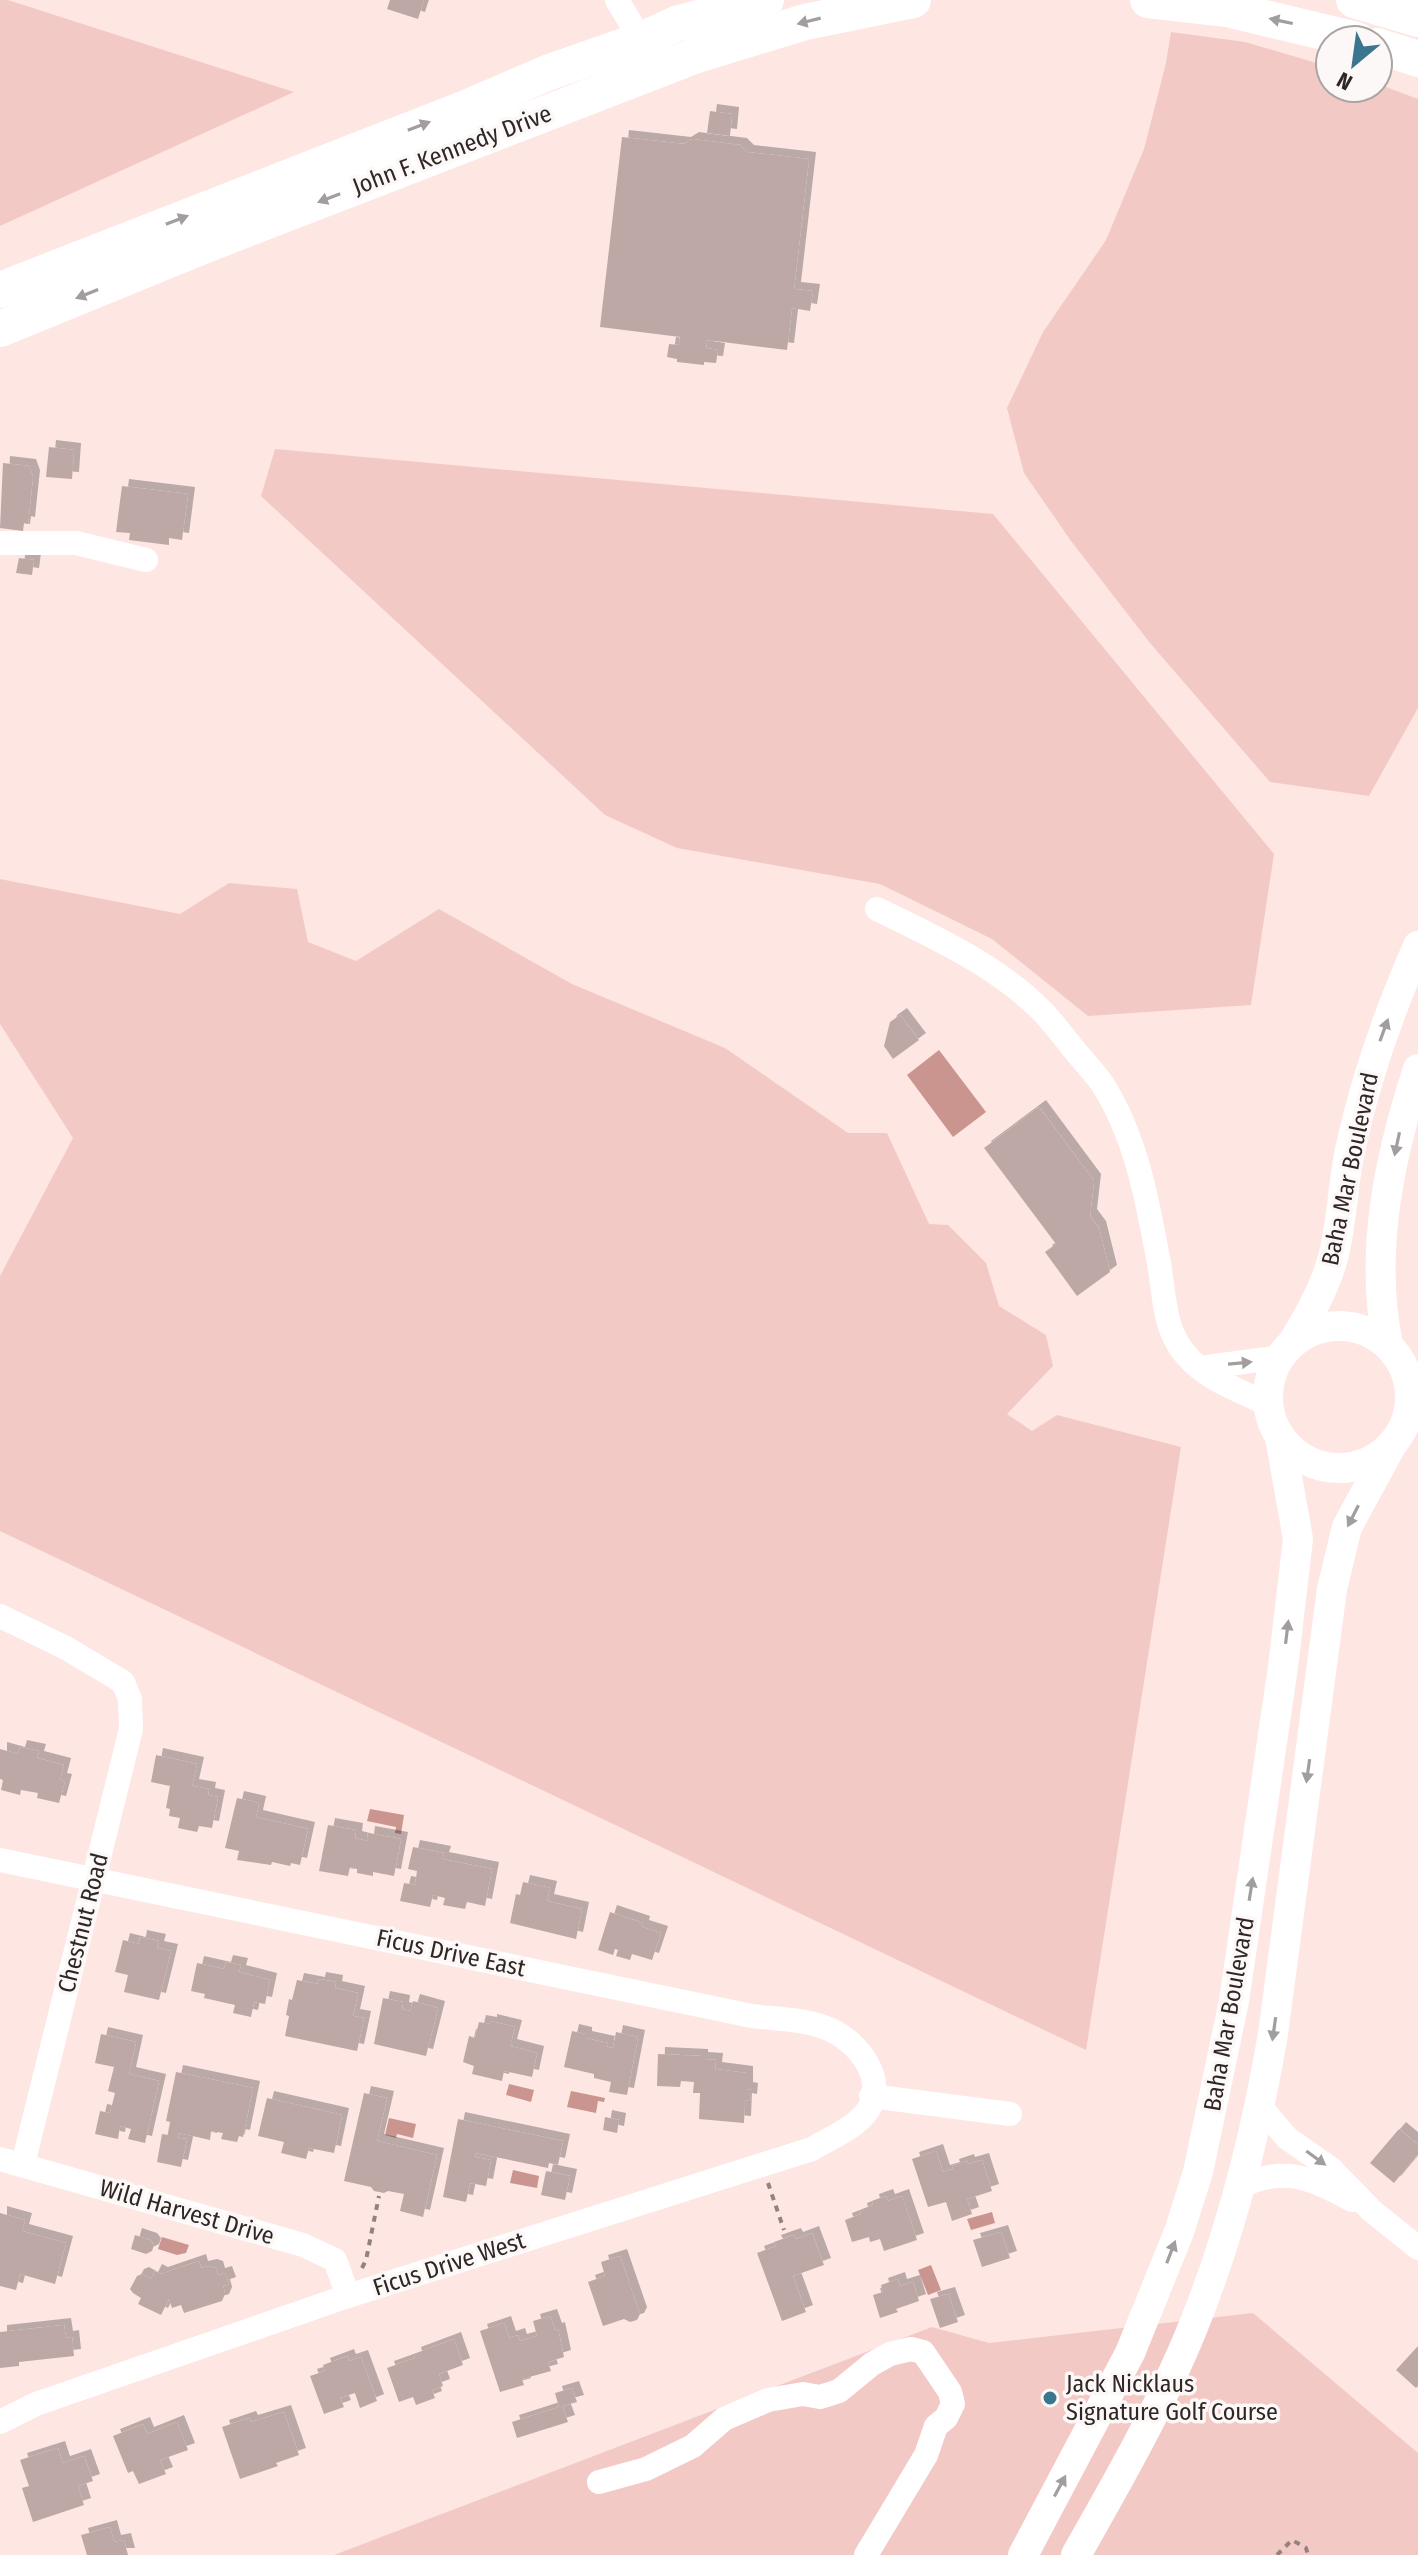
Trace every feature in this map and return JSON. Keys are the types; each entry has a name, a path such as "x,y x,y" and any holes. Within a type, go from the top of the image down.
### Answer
{"highway":[{"path":"676,24 712,0"},
{"name":"John F. Kennedy Drive","path":"0,290 676,24 766,0"},
{"name":"John F. Kennedy Drive","path":"0,329 203,246 697,55 805,22 913,0"},
{"path":"1148,0 1227,9 1314,30"},
{"path":"1354,0 1418,17"},
{"path":"1388,0 1418,17"},
{"path":"1394,51 1418,59"}],"main road":[{"name":"Baha Mar Boulevard","path":"1286,1350 1311,1313 1328,1274 1335,1251 1350,1152 1363,1096 1381,1037 1418,946"},
{"name":"Baha Mar Boulevard","path":"1388,1345 1380,1300 1381,1245 1398,1139 1418,1069"},
{"path":"1340,1326 1374,1335 1388,1345 1408,1377 1414,1404 1402,1432 1390,1448 1364,1464 1333,1468 1317,1465 1291,1449 1280,1437 1269,1405 1273,1372 1286,1350 1306,1334 1340,1326"},
{"name":"Baha Mar Boulevard","path":"1023,2555 1130,2353 1179,2232 1198,2172 1234,2001 1281,1682 1298,1539 1280,1437"},
{"name":"Baha Mar Boulevard","path":"1076,2555 1129,2461 1176,2366 1213,2274 1239,2187 1260,2106 1275,2023 1332,1589 1347,1527 1390,1448"}],"street":[{"path":"617,0 641,40"},
{"path":"0,543 76,543 146,560"},
{"path":"877,909 952,945 1008,983 1042,1011 1103,1085 1130,1140 1147,1200 1166,1316 1185,1354 1225,1385 1269,1405"},
{"path":"1200,1368 1286,1350"},
{"name":"Chestnut Road","path":"0,1616 66,1648 123,1682 130,1699 131,1729 94,1880 12,2161"},
{"name":"Ficus Drive East","path":"0,1860 752,2016 801,2021 832,2030 852,2044 868,2062 873,2090"},
{"path":"873,2090 1010,2114"},
{"name":"Ficus Drive West","path":"0,2422 36,2404 348,2296 812,2149 848,2129 868,2109 873,2090"},
{"path":"1260,2106 1287,2138 1330,2168 1372,2211 1418,2248"},
{"name":"Wild Harvest Drive","path":"12,2161 303,2245 335,2260 348,2296"},
{"path":"1239,2187 1267,2175 1299,2176 1372,2211"},
{"path":"599,2482 646,2469 693,2446 724,2419 768,2400 803,2394 820,2397 839,2391 872,2364 890,2354 911,2349 923,2352 950,2392 953,2404 946,2418 936,2426 926,2455 866,2555"}],"path":[{"path":"761,2165 784,2230"},
{"path":"348,2296 366,2260 379,2196"},
{"path":"1277,2555 1292,2540 1306,2548 1308,2555"}],"shaded area":[{"path":"0,0 8,0 294,92 0,226"},
{"path":"1171,32 1245,42 1314,62 1314,104 1394,104 1394,90 1418,99 1418,708 1369,796 1270,782 1150,643 1071,541 1024,473 1007,408 1043,332 1106,240 1144,149"},
{"path":"275,449 993,514 1274,854 1251,1005 1088,1016 992,939 880,884 677,848 605,815 261,496"},
{"path":"0,879 180,914 229,883 297,889 308,942 356,961 439,909 572,984 725,1048 848,1133 887,1133 929,1224 948,1225 986,1263 999,1306 1046,1335 1053,1366 1007,1414 1032,1431 1057,1415 1181,1447 1086,2050 0,1531 0,1276 73,1138 0,1024"},
{"path":"939,1050 986,1112 953,1137 907,1075"},
{"path":"370,1809 404,1815 401,1834 395,1833 396,1827 367,1821"},
{"path":"509,2084 534,2090 531,2102 506,2095"},
{"path":"571,2091 605,2098 604,2102 598,2101 596,2113 567,2107"},
{"path":"389,2118 416,2124 413,2138 385,2135"},
{"path":"513,2170 539,2176 537,2188 510,2183"},
{"path":"992,2212 995,2223 971,2230 967,2219"},
{"path":"162,2237 189,2245 186,2253 177,2255 158,2249"},
{"path":"931,2265 941,2290 928,2295 918,2270"},
{"name":"Jack Nicklaus Signature Golf Course","path":"1253,2313 1418,2453 1418,2555 334,2555 932,2327 989,2343"}],"building":[{"path":"390,0 424,0 418,19 387,9"},
{"path":"710,111 732,114 730,136 707,133"},
{"path":"622,137 684,144 692,139 740,145 747,152 809,159 794,289 813,291 810,311 792,308 787,350 707,340 706,348 718,350 716,363 677,362 677,359 667,357 669,344 679,345 680,337 600,327"},
{"path":"49,447 74,450 72,479 46,477"},
{"path":"3,463 29,466 33,477 28,524 24,523 23,531 0,528"},
{"path":"122,486 188,494 182,540 169,538 169,545 129,540 130,533 116,532"},
{"path":"19,558 34,560 32,575 16,573"},
{"path":"900,1015 919,1040 893,1059 884,1046 890,1022"},
{"path":"1039,1107 1094,1181 1090,1216 1099,1228 1110,1272 1077,1296 1045,1252 1056,1244 984,1148"},
{"path":"20,1747 39,1751 37,1758 64,1765 60,1780 65,1781 59,1803 37,1798 38,1793 21,1790 20,1795 1,1790 0,1749 18,1754"},
{"path":"156,1755 197,1764 192,1786 209,1789 208,1795 218,1797 212,1828 199,1826 197,1832 178,1828 180,1818 169,1816 170,1809 166,1808 170,1786 151,1782"},
{"path":"237,1798 259,1803 256,1817 308,1829 300,1865 237,1860 239,1851 225,1848"},
{"path":"328,1825 356,1830 355,1838 367,1841 368,1833 401,1839 394,1876 357,1873 357,1869 350,1867 348,1876 319,1871"},
{"path":"413,1847 444,1853 442,1859 492,1869 485,1906 467,1902 465,1909 443,1905 445,1898 433,1895 430,1907 400,1901 404,1883 415,1885 417,1871 408,1869"},
{"path":"523,1882 550,1888 547,1901 582,1909 576,1939 510,1923 516,1894 520,1895"},
{"path":"610,1912 661,1933 652,1960 632,1954 630,1960 616,1956 618,1950 615,1949 613,1955 598,1950"},
{"path":"140,1937 159,1941 157,1948 171,1951 159,2000 124,1992 128,1975 115,1972 123,1940 139,1944"},
{"path":"226,1962 241,1965 239,1972 270,1980 265,2004 254,2002 251,2017 233,2013 235,2005 204,1998 205,1994 191,1991 197,1963 224,1969"},
{"path":"319,1979 336,1982 335,1988 358,1993 353,2016 364,2018 357,2051 285,2036 289,1999 292,2000 297,1980 318,1984"},
{"path":"383,1998 403,2002 402,2009 410,2011 413,2001 438,2008 426,2056 374,2044"},
{"path":"490,2021 515,2027 510,2046 537,2053 532,2077 504,2071 502,2081 472,2074 474,2066 463,2062 469,2036 475,2038 479,2022 490,2024"},
{"path":"572,2031 585,2034 585,2038 608,2043 607,2047 613,2048 616,2032 638,2037 627,2095 609,2092 611,2082 594,2078 594,2074 564,2067"},
{"path":"101,2034 136,2042 129,2074 159,2081 145,2143 128,2139 131,2129 120,2126 118,2139 95,2134 100,2111 110,2113 115,2093 108,2091 114,2067 95,2063"},
{"path":"658,2054 701,2056 701,2059 716,2060 715,2069 746,2073 746,2089 751,2090 750,2101 745,2100 744,2123 699,2119 700,2093 693,2093 694,2082 681,2081 680,2087 657,2086"},
{"path":"176,2072 253,2088 243,2137 239,2136 237,2142 221,2139 223,2133 211,2131 210,2140 179,2133 178,2138 187,2139 181,2167 157,2162 162,2134 168,2135 170,2122 166,2121"},
{"path":"364,2093 387,2098 377,2141 437,2155 423,2217 400,2211 404,2194 374,2191 371,2187 344,2181"},
{"path":"267,2098 342,2115 334,2153 309,2148 306,2159 281,2153 284,2142 258,2136"},
{"path":"605,2117 619,2120 617,2133 603,2130"},
{"path":"458,2119 563,2141 558,2165 549,2163 548,2168 476,2153 475,2157 491,2160 486,2186 470,2183 466,2202 443,2197"},
{"path":"1399,2129 1418,2145 1418,2154 1394,2183 1370,2163"},
{"path":"936,2151 943,2172 967,2161 968,2164 982,2160 992,2191 967,2199 972,2214 952,2221 946,2202 928,2207 912,2159"},
{"path":"546,2171 570,2176 565,2200 541,2195"},
{"path":"886,2196 888,2201 902,2196 917,2240 884,2251 880,2239 870,2242 869,2237 852,2242 845,2220 861,2214 860,2210 873,2205 872,2201"},
{"path":"0,2213 25,2220 22,2231 66,2243 55,2284 20,2274 16,2290 0,2286"},
{"path":"1001,2232 1010,2258 982,2267 973,2240"},
{"path":"812,2233 824,2265 793,2276 806,2312 782,2321 757,2253 776,2246 774,2242"},
{"path":"135,2235 150,2240 154,2245 152,2251 146,2254 131,2249"},
{"path":"620,2256 640,2314 637,2320 630,2322 624,2319 603,2326 588,2282 605,2276 601,2262"},
{"path":"199,2261 201,2268 210,2266 216,2268 218,2275 225,2273 229,2284 223,2286 225,2294 222,2301 184,2313 181,2305 172,2308 169,2299 161,2315 138,2304 141,2298 130,2289 137,2276 142,2274 151,2279 155,2271 161,2274"},
{"path":"898,2279 900,2286 913,2282 919,2301 880,2318 873,2295 883,2292 881,2285"},
{"path":"948,2294 958,2322 940,2328 930,2299"},
{"path":"550,2316 555,2330 558,2329 564,2357 548,2362 551,2371 522,2379 524,2385 500,2392 480,2331 504,2323 509,2338 518,2335 520,2341 537,2336 533,2321"},
{"path":"64,2325 66,2338 72,2337 74,2356 19,2362 19,2366 0,2368 0,2332"},
{"path":"454,2339 463,2365 439,2374 443,2386 432,2390 435,2398 416,2405 413,2397 399,2402 387,2368"},
{"path":"1418,2346 1418,2386 1416,2388 1396,2370"},
{"path":"347,2356 349,2361 361,2357 377,2401 360,2408 355,2393 340,2398 344,2407 324,2414 310,2376 325,2371 323,2365"},
{"path":"572,2388 577,2402 562,2406 568,2422 517,2438 512,2422 559,2407 555,2393"},
{"path":"284,2412 299,2455 240,2479 222,2427"},
{"path":"177,2422 188,2450 160,2460 166,2474 139,2484 133,2471 128,2473 113,2436 143,2424 147,2434"},
{"path":"58,2448 63,2463 84,2456 93,2481 78,2486 84,2505 33,2522 22,2488 29,2486 20,2460"},
{"path":"110,2527 114,2542 124,2540 128,2555 87,2555 81,2535"}],"place":[{"name":"Jack Nicklaus Signature Golf Course","path":"1050,2398"}]}
